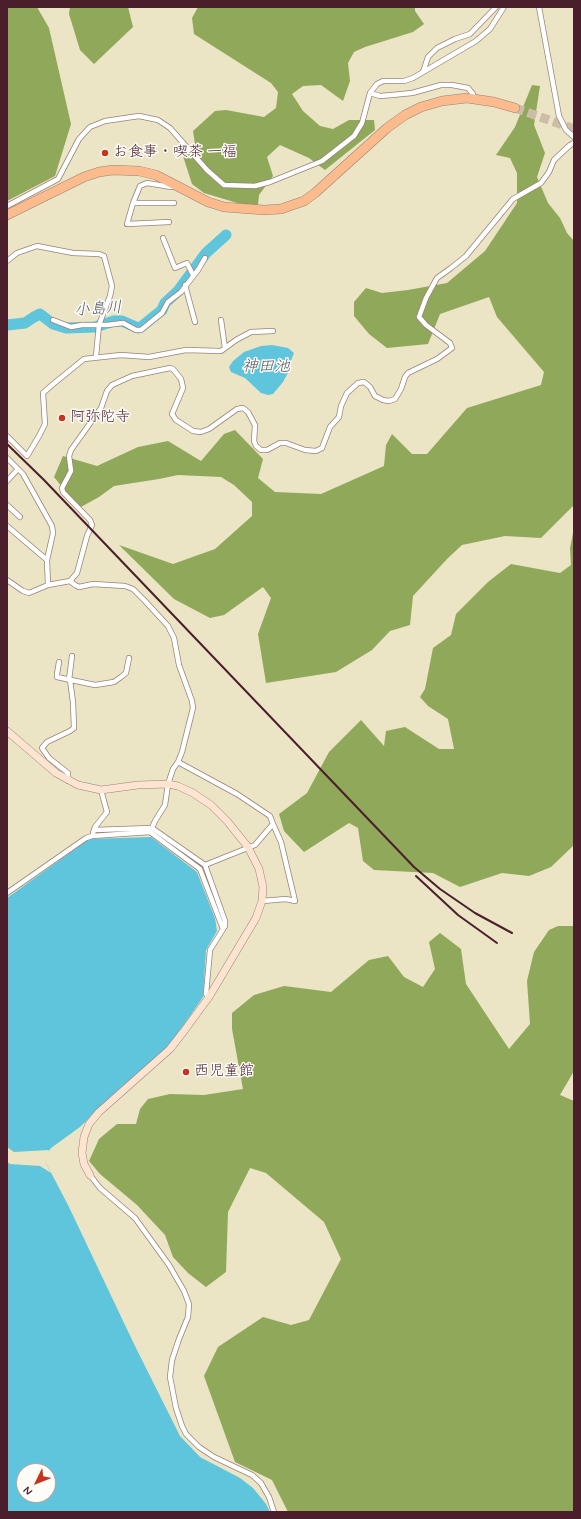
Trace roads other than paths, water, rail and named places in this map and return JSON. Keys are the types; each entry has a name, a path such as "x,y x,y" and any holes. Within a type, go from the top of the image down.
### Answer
{"highway":[{"path":"7,215 72,182 99,172 129,170 156,175 208,202 224,207 264,210 291,206 304,201 315,193 387,128 405,115 421,107 459,98 494,102 515,108"}],"main road":[{"path":"7,731 56,773 68,781 78,785 101,790 138,785 168,784 178,786 194,793 212,805 248,847 259,869 263,887 262,901 256,918 208,997 184,1031 170,1049 99,1112 89,1124 84,1137 82,1153 90,1175"}],"street":[{"path":"422,72 427,59 432,52 445,43 458,37 470,34 496,7"},
{"path":"7,206 58,179 79,139 90,127 105,121 139,116 158,120 170,128 207,170 224,185 255,186 264,184 322,161 354,136 362,123 370,93 374,86 379,82 409,80 481,38 496,21 504,7"},
{"path":"539,7 560,116 566,130 574,137"},
{"path":"370,93 380,96 392,96 452,85 468,88 473,94 474,99"},
{"path":"7,580 28,593 48,585 70,580 77,573 87,536 92,525 90,520 63,492 62,488 72,471 69,456 71,450 101,408 107,391 112,385 132,376 170,368 173,369 181,379 183,388 172,414 176,420 193,431 201,432 209,429 237,409 243,408 248,412 255,425 254,440 256,446 261,450 267,450 280,443 286,443 305,450 316,452 322,448 330,426 339,417 341,406 347,393 358,383 364,382 370,387 375,396 383,400 389,401 394,399 401,389 408,373 437,360 452,348 450,343 426,326 419,317 426,298 437,278 466,256 513,199 541,183 549,172 554,160 574,143"},
{"path":"169,222 127,224 140,186 148,183 170,187 177,185"},
{"path":"133,203 174,203"},
{"path":"163,238 175,268 187,263 193,276"},
{"path":"7,261 20,252 38,246 73,253 102,254 104,256 112,286 110,296 99,325 96,356"},
{"path":"53,320 71,327 123,323 136,330 141,330 162,313 168,302 178,295 198,270 205,258"},
{"path":"185,285 195,322"},
{"path":"221,320 225,348"},
{"path":"7,436 27,456 45,424 43,393 82,360 96,356 121,355 149,357 186,350 218,351 252,332 273,331"},
{"path":"7,458 23,474 52,526 53,533 47,560 48,585"},
{"path":"7,481 18,469"},
{"path":"7,505 20,518"},
{"path":"7,526 47,560"},
{"path":"70,580 79,587 93,584 126,586 133,589 168,626 174,638 179,665 192,701 193,708 178,762 173,769 168,784 166,805 152,828"},
{"path":"68,781 68,773 49,758 42,748 46,742 70,732 74,728 73,702 69,680 72,656"},
{"path":"59,662 57,676 95,685 114,682 126,673 129,658"},
{"path":"178,762 237,794 270,816 281,842 295,901 286,899 262,901"},
{"path":"92,836 94,830 107,812 101,790"},
{"path":"205,865 255,845 273,824"},
{"path":"94,830 152,828 205,865 225,921 225,926 210,950 206,994 208,997"},
{"path":"7,893 86,838 92,836 150,832 200,869 223,929"},
{"path":"90,1175 100,1188 135,1218 169,1266 184,1291 189,1304 188,1317 172,1360 170,1377 176,1408 186,1434 199,1447 214,1457 252,1475 261,1483 269,1497 274,1512"}],"water":[{"name":"神田池","path":"272,345 288,348 294,353 289,371 283,382 273,394 268,395 261,393 245,378 231,372 229,367 233,361 244,352 261,346"},
{"path":"151,837 197,872 215,918 217,931 206,950 203,997 174,1039 160,1054 118,1090 80,1127 51,1148 46,1155 45,1161 69,1207 134,1344 180,1436 200,1457 240,1478 253,1488 266,1504 270,1512 7,1512 7,898 89,839"}],"waterway":[{"name":"小島川","path":"7,325 25,323 40,314 53,324 66,328 95,327 114,321 122,321 138,328 141,327 162,310 165,303 178,291 206,253 226,235"}],"tunnel":[{"path":"515,108 574,129"}],"railway":[{"path":"7,444 44,480 414,867 440,889 475,913 512,933"},
{"path":"416,876 458,915 497,943"}],"place":[{"name":"お食事・喫茶 一福","path":"105,153"},
{"name":"阿弥陀寺","path":"62,418"},
{"name":"西児童館","path":"186,1072"}]}
